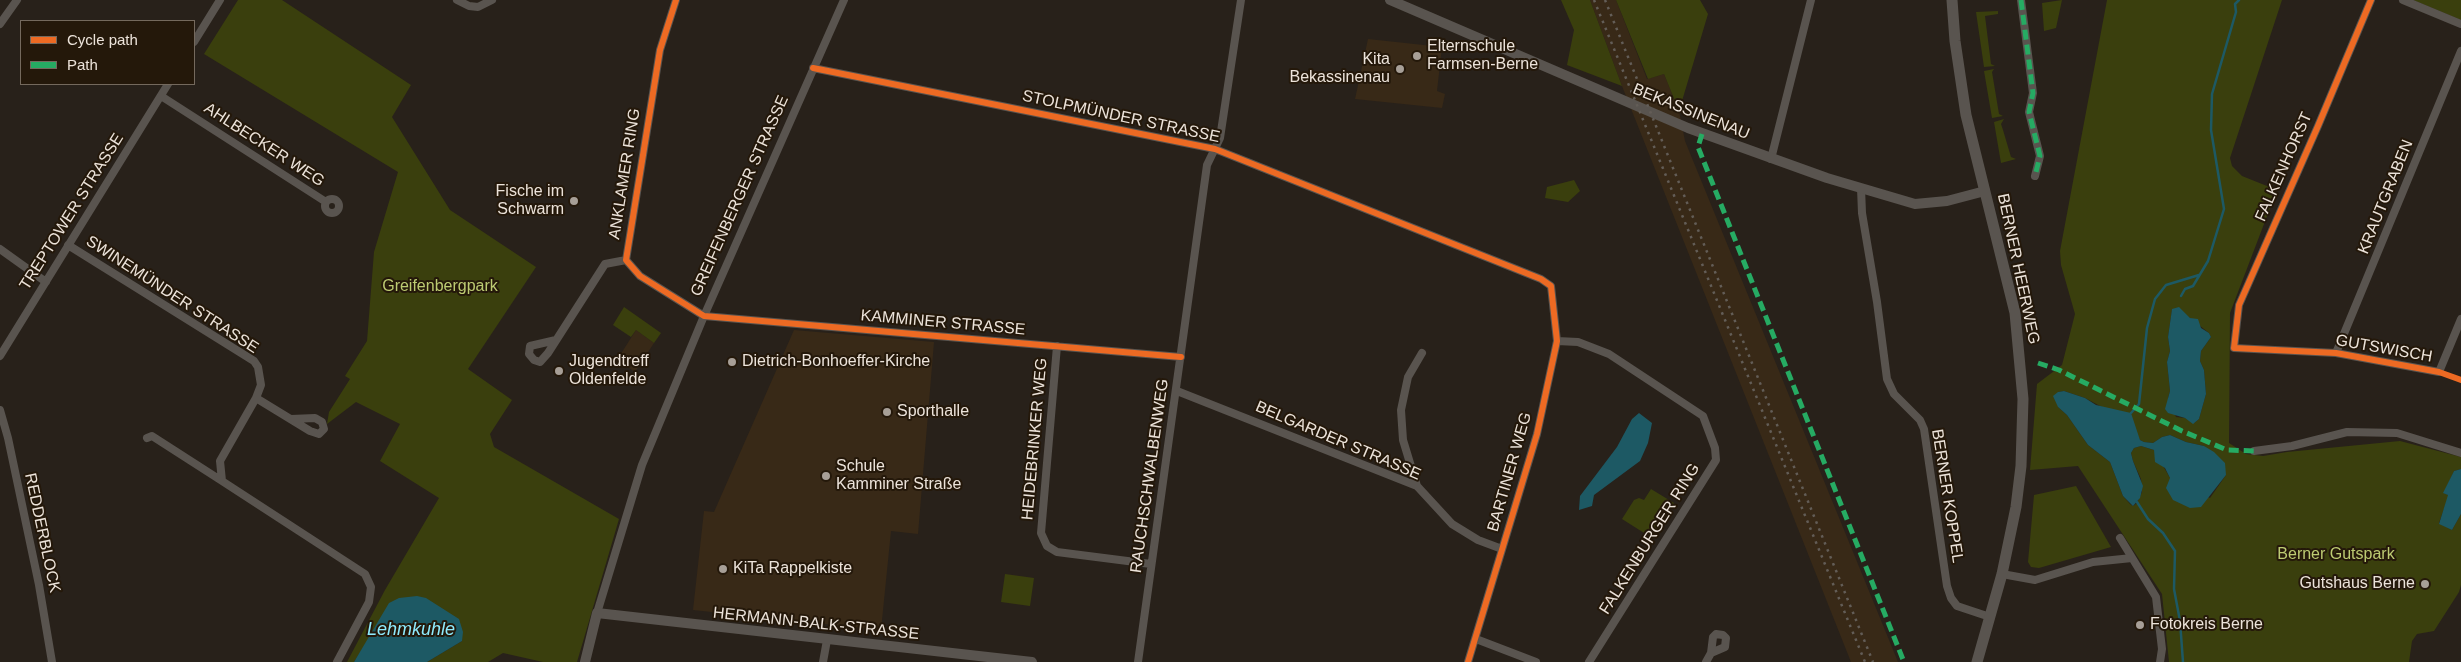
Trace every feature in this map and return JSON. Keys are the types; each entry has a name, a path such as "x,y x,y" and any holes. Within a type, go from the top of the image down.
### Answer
{"main road":[{"name":"BERNER HEERWEG","path":"1952,0 1955,41 1964,105 2015,314 2024,399 2017,499 2002,574 1978,662"}],"street":[{"path":"0,24 17,0"},
{"path":"195,40 220,0"},
{"path":"457,0 470,6 478,6 492,0"},
{"name":"ANKLAMER RING","path":"626,260 660,50 676,0"},
{"name":"GREIFENBERGER STRASSE","path":"585,662 597,613 642,465 704,316 844,0"},
{"name":"RAUCHSCHWALBENWEG","path":"1138,662 1207,165 1220,138 1241,0"},
{"path":"1771,159 1811,0"},
{"path":"2021,0 2032,93 2029,112 2040,156 2035,176"},
{"name":"FALKENHORST","path":"2234,348 2239,305 2371,0"},
{"path":"2403,0 2461,24"},
{"name":"BEKASSINENAU","path":"1395,1 1678,124 1771,159 1860,188 1915,204 1947,201 1985,191"},
{"path":"0,8 8,13"},
{"name":"KRAUTGRABEN","path":"2336,353 2461,51"},
{"name":"STOLPMÜNDER STRASSE","path":"813,68 1215,149 1542,279 1551,286"},
{"name":"TREPTOWER STRASSE","path":"0,356 167,85"},
{"name":"AHLBECKER WEG","path":"161,96 326,202"},
{"name":"BERNER KOPPEL","path":"1860,188 1862,213 1878,302 1887,379 1894,394 1920,420 1924,429 1947,586 1951,598 1957,606 1990,617"},
{"name":"SWINEMÜNDER STRASSE","path":"68,245 254,361 260,376 261,385 256,398 220,461 222,481"},
{"path":"0,250 46,282"},
{"name":"ANKLAMER RING","path":"626,260 640,276 704,316"},
{"name":"ANKLAMER RING","path":"556,340 605,264 626,260"},
{"name":"BARTINER WEG","path":"1468,662 1537,434 1557,341 1551,286"},
{"name":"KAMMINER STRASSE","path":"704,316 1181,357"},
{"name":"GUTSWISCH","path":"2234,348 2336,353 2439,372 2461,319"},
{"name":"FALKENBURGER RING","path":"1557,341 1578,342 1609,354 1703,416 1715,448 1716,460 1589,662"},
{"name":"HEIDEBRINKER WEG","path":"1057,346 1041,533 1047,546 1057,552 1151,564"},
{"path":"1417,486 1403,440 1401,410 1408,377 1422,353"},
{"name":"BELGARDER STRASSE","path":"1177,391 1417,486 1452,524 1478,540 1502,549"},
{"path":"256,398 291,419"},
{"name":"REDDERBLOCK","path":"0,410 8,438 40,585 52,662"},
{"path":"2254,451 2292,446 2347,432 2397,433 2461,453"},
{"path":"147,438 152,436 365,574 371,588 369,602 337,662"},
{"path":"2120,538 2156,598 2162,650 2160,662"},
{"path":"2002,574 2035,580 2093,562 2132,558"},
{"name":"HERMANN-BALK-STRASSE","path":"597,613 1032,662"},
{"path":"823,662 827,640"},
{"path":"1476,640 1536,662"},
{"path":"1706,662 1711,654"}],"shaded area":[{"path":"1590,0 1616,0 1647,79 1664,74 1679,111 1685,141 1898,662 1851,662 1622,86"},
{"name":"Kita Bekassinenau","path":"1368,39 1442,47 1437,91 1445,94 1442,108 1355,99"},
{"path":"636,330 654,343 635,372 617,360"},
{"name":"Schule Kamminer Straße","path":"794,330 934,342 918,534 891,531 881,630 693,610 704,511 714,512"}],"green space":[{"name":"Greifenbergpark","path":"238,0 282,0 411,85 392,117 450,210 536,267 468,369 512,400 490,434 494,447 619,519 577,662 543,662 503,653 488,662 427,662 462,641 368,640 354,662 347,662 385,590 439,498 380,461 400,424 356,402 327,424 329,412 350,379 345,376 367,341 374,252 398,172 204,54"},
{"path":"1561,0 1590,0 1622,86 1567,65 1574,30"},
{"path":"1616,0 1700,0 1708,14 1679,111 1664,74 1648,79"},
{"path":"2062,0 2056,28 2044,31 2042,3"},
{"name":"Berner Gutspark","path":"2107,0 2282,0 2230,158 2232,166 2242,176 2277,190 2230,313 2229,443 2246,454 2263,456 2400,441 2461,457 2461,469 2454,471 2444,493 2449,495 2439,523 2452,530 2461,514 2461,585 2459,592 2434,631 2417,634 2412,641 2409,662 2169,662 2162,594 2078,466 2030,470 2037,384 2062,365 2075,314 2061,265 2060,251","holes":["2172,310 2190,318 2209,333 2211,337 2201,351 2200,361 2204,370 2206,394 2199,419 2194,423 2185,418 2176,417 2168,398 2170,391 2167,362 2170,351 2168,337","2064,391 2085,398 2132,423 2140,440 2144,442 2153,443 2162,437 2170,435 2186,442 2204,446 2226,475 2210,498 2170,478 2154,450 2141,446 2134,448 2131,453 2141,479 2142,492 2137,503 2133,506 2123,496 2110,462 2088,445 2067,415 2058,407 2058,392"]},
{"path":"2413,0 2461,0 2461,20"},
{"path":"1998,11 1998,14 1985,16 1991,64 1995,66 1984,67 1976,12"},
{"path":"1994,69 1992,72 1999,114 2003,116 1992,118 1984,71"},
{"path":"2004,119 2001,124 2011,157 2016,159 2001,163 1994,122"},
{"path":"1574,180 1580,191 1568,202 1545,198 1547,187"},
{"path":"624,307 661,333 654,343 636,330 631,337 613,325"},
{"path":"2076,486 2111,547 2039,568 2031,567 2028,562 2034,495"},
{"path":"1651,489 1674,503 1652,538 1622,519 1634,500 1639,498 1644,500"},
{"path":"1005,574 1034,578 1030,606 1001,602"}],"water":[{"path":"2179,307 2190,318 2198,319 2201,328 2209,333 2211,337 2201,351 2200,361 2204,370 2206,394 2199,419 2193,424 2185,418 2168,413 2165,409 2170,391 2167,362 2170,351 2168,337 2172,309"},
{"path":"2064,391 2085,398 2096,405 2131,413 2140,440 2144,442 2153,443 2162,437 2170,435 2186,442 2204,446 2214,452 2225,463 2226,475 2201,507 2190,508 2173,500 2166,488 2170,478 2165,468 2155,462 2154,450 2141,446 2134,448 2131,453 2143,486 2140,498 2133,506 2123,496 2110,462 2088,445 2067,415 2058,407 2053,396 2058,392"},
{"path":"1639,413 1652,423 1648,443 1640,461 1594,495 1592,506 1579,510 1580,496 1617,447 1632,419"},
{"path":"2461,469 2461,514 2452,530 2439,524 2448,495 2443,493 2454,471"},
{"name":"Lehmkuhle","path":"417,596 426,598 459,619 463,632 462,641 427,662 354,662 389,603 399,598"}],"waterway":[{"path":"2181,296 2185,289 2193,286 2208,261 2224,209 2211,130 2212,94 2236,12 2235,4 2239,0"},
{"path":"2131,413 2139,404 2147,328 2155,299 2166,285 2199,275"},
{"path":"2137,502 2148,519 2163,533 2175,551 2174,589 2180,621 2183,662"}],"railway":[{"path":"1594,0 1865,662"},
{"path":"1605,0 1873,662"}],"marked path":[{"path":"2021,0 2033,93 2029,112 2040,156 2035,176"},
{"path":"1702,134 1698,147 1904,662"},
{"path":"2038,363 2059,370 2182,431 2227,450 2254,451"}],"cycle path":[{"path":"676,0 660,50 626,260 640,276 704,316 1181,357"},
{"path":"2371,0 2239,305 2234,348 2336,353 2439,372 2461,380"},
{"path":"813,68 1215,149 1541,279 1551,286 1557,341 1537,434 1468,662"}],"place":[{"name":"Elternschule Farmsen-Berne","path":"1417,56"},
{"name":"Kita Bekassinenau","path":"1400,69"},
{"name":"Fische im Schwarm","path":"574,201"},
{"name":"Dietrich-Bonhoeffer-Kirche","path":"732,362"},
{"name":"Jugendtreff Oldenfelde","path":"559,371"},
{"name":"Sporthalle","path":"887,412"},
{"name":"Schule Kamminer Straße","path":"826,476"},
{"name":"KiTa Rappelkiste","path":"723,569"},
{"name":"Gutshaus Berne","path":"2425,584"},
{"name":"Fotokreis Berne","path":"2140,625"}]}
